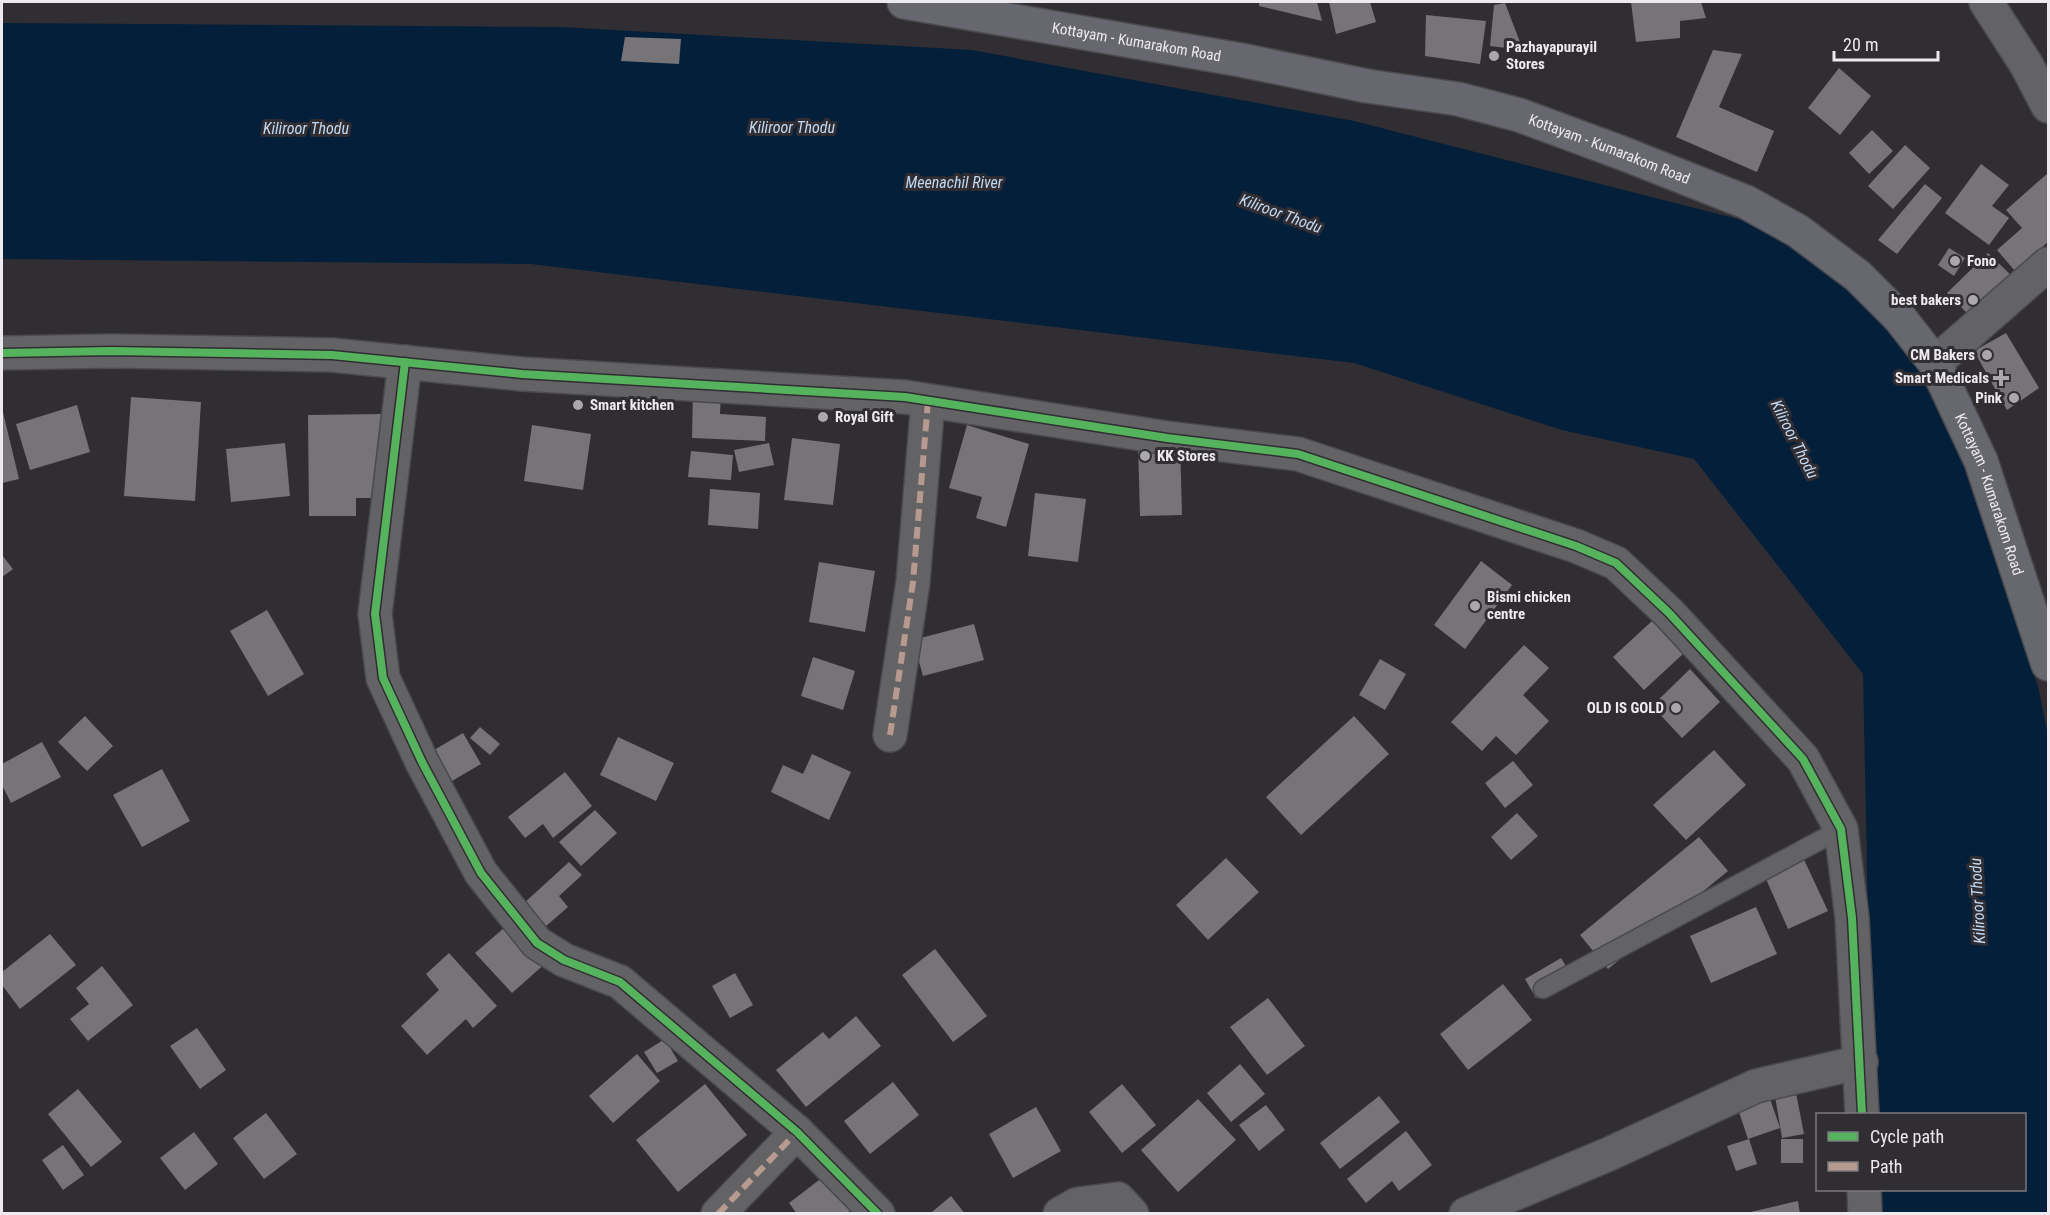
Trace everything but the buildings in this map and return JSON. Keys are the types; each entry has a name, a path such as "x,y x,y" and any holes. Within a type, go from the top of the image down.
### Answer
{"main road":[{"name":"Kottayam - Kumarakom Road","path":"904,2 1240,60 1367,86 1458,99 1529,118 1746,202 1798,231 1866,284 1899,317 1935,363 1981,461 2049,664"}],"street":[{"path":"1986,2 2026,64 2049,106"},
{"path":"1935,363 2049,264"},
{"path":"2,353 112,351 321,355 522,374 927,401 1167,438 1298,454 1576,546 1616,563 1669,613 1803,759 1841,829 1852,918 1862,1113"},
{"path":"405,363 375,614 383,678 422,762 481,873 537,943 564,960 620,982 797,1132 878,1214"},
{"path":"890,735 913,582 927,401"},
{"path":"1466,1214 1609,1154 1756,1086 1861,1062"},
{"path":"718,1214 797,1132"},
{"path":"1864,1191 1865,1214"},
{"path":"1060,1214 1078,1204 1118,1199 1132,1214"}],"lane":[{"path":"1543,989 1841,829"}],"water":[{"name":"Meenachil River","path":"2,23 560,27 972,50 1354,121 1773,228 1902,330 1960,451 2038,686 2048,736 2048,1213 1873,1213 1873,1191 2026,1191 2026,1113 1872,1113 1863,674 1694,459 1562,430 1354,363 531,264 2,259"}],"marked path":[{"path":"890,735 913,582 928,401"},
{"path":"718,1214 797,1132"}],"cycle path":[{"path":"2,353 112,351 332,355 522,374 905,397 1167,438 1298,454 1576,546 1616,563 1669,613 1803,759 1841,829 1852,918 1862,1113"},
{"path":"405,362 375,614 383,678 422,762 481,873 537,943 564,960 620,982 797,1132 878,1214"}],"place":[{"name":"Pazhayapurayil Stores","path":"1494,56"},
{"name":"Fono","path":"1955,261"},
{"name":"best bakers","path":"1973,300"},
{"name":"CM Bakers","path":"1987,355"},
{"name":"Smart Medicals","path":"2001,378"},
{"name":"Pink","path":"2014,398"},
{"name":"Smart kitchen","path":"578,405"},
{"name":"Royal Gift","path":"823,417"},
{"name":"KK Stores","path":"1145,456"},
{"name":"Bismi chicken centre","path":"1475,606"},
{"name":"OLD IS GOLD","path":"1676,708"}],"water label":[{"name":"Kiliroor Thodu","path":"792,127"},
{"name":"Kiliroor Thodu","path":"306,128"},
{"name":"Kiliroor Thodu","path":"1281,213"},
{"name":"Kiliroor Thodu","path":"1795,439"},
{"name":"Kiliroor Thodu","path":"1977,901"}]}
